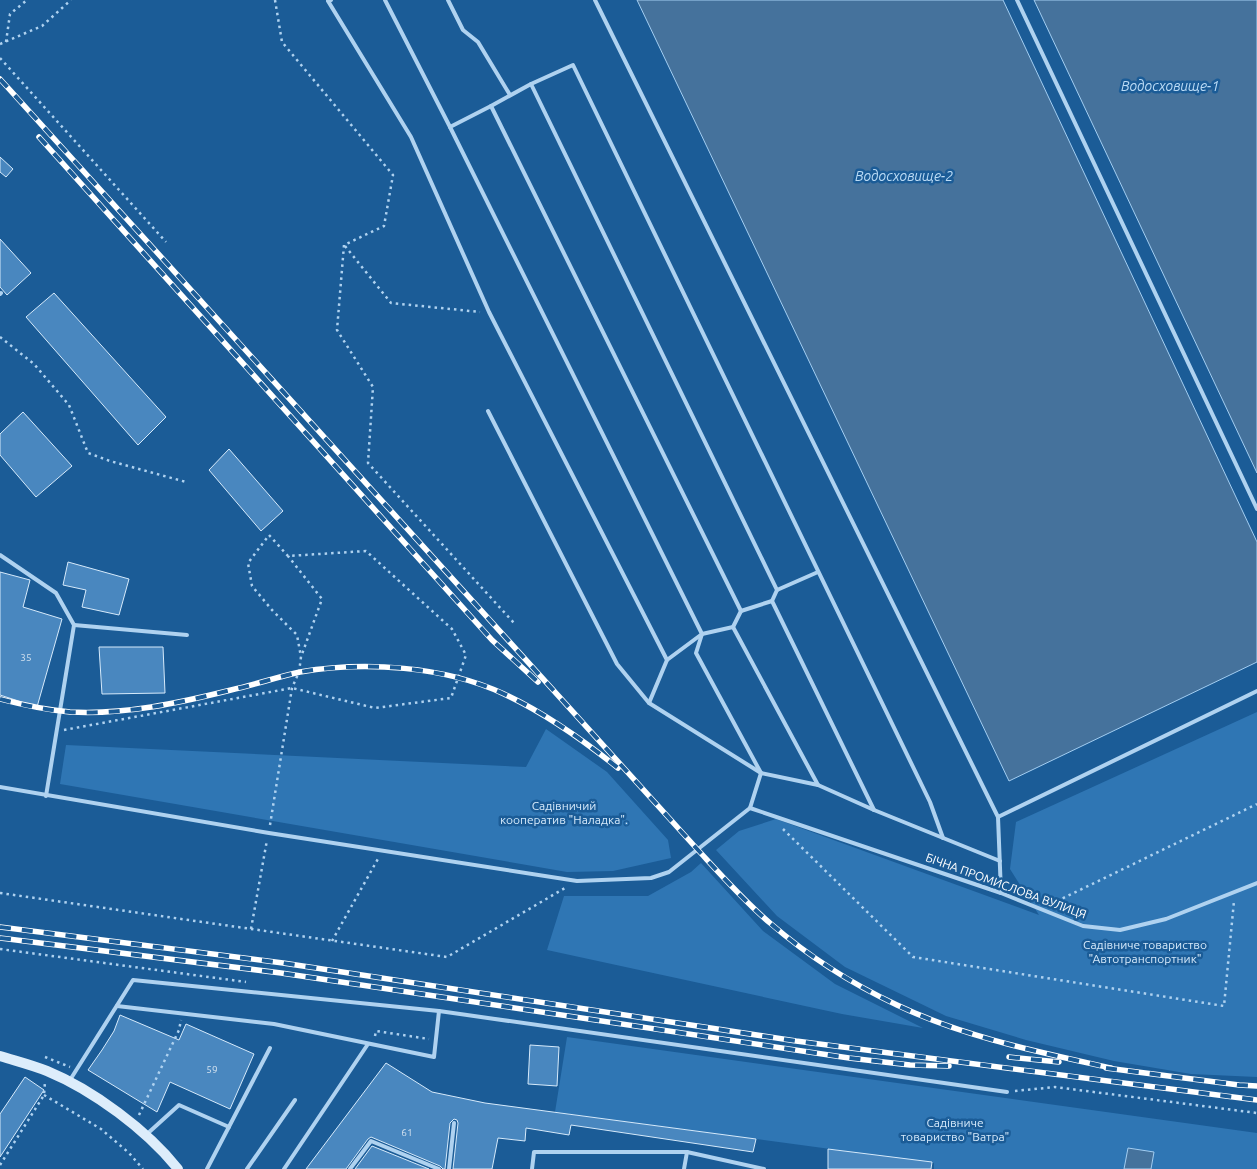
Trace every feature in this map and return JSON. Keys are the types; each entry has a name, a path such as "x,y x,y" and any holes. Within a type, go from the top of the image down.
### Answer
{"street":[{"path":"0,1056 47,1071 106,1104 146,1135 178,1169"}],"lane":[{"path":"330,0 328,1 411,137 489,312 667,660"},
{"path":"0,787 269,833 577,881 651,878 669,872 750,808 761,773 696,653 702,634 385,0"},
{"path":"448,0 463,30 478,42 510,96"},
{"path":"595,0 998,817 1001,893"},
{"path":"1018,0 1257,509"},
{"path":"450,128 531,84 573,65 930,802 943,838"},
{"path":"531,84 777,590"},
{"path":"491,106 741,611"},
{"path":"488,411 617,664 649,703 761,773 818,785 874,810 1000,860"},
{"path":"0,555 56,593 74,625 46,796"},
{"path":"733,627 741,611 772,601 777,590 818,572"},
{"path":"772,601 874,810"},
{"path":"74,625 187,635"},
{"path":"649,703 667,660 702,634 733,627"},
{"path":"733,627 818,785"},
{"path":"998,817 1257,691"},
{"name":"БІЧНА ПРОМИСЛОВА ВУЛИЦЯ","path":"750,808 1001,893 1083,926 1120,930 1166,919 1257,884"},
{"path":"69,1082 133,980 439,1011 1007,1092"},
{"path":"117,1006 274,1024 434,1057 439,1011"},
{"path":"284,1169 368,1044"},
{"path":"207,1169 270,1048"},
{"path":"248,1169 295,1100"},
{"path":"146,1135 178,1105 229,1127"},
{"path":"449,1169 454,1123"},
{"path":"351,1169 371,1141 439,1169"},
{"path":"532,1169 534,1152 686,1152 764,1169"},
{"path":"684,1169 686,1152"}],"path":[{"path":"6,42 10,14 27,0"},
{"path":"0,44 42,26 71,0"},
{"path":"275,0 282,42 392,175 384,226 344,245"},
{"path":"0,58 166,242"},
{"path":"344,245 391,303 489,312"},
{"path":"344,245 337,330 374,387 368,463 514,623"},
{"path":"0,337 34,364 69,405 88,453 186,482"},
{"path":"251,929 269,833 292,688 299,672 301,658 322,599 288,556 269,536 248,563 252,586 272,610 297,635 301,658"},
{"path":"57,731 292,688 375,708 451,698 466,655 452,629 366,551 288,556"},
{"path":"1042,908 1257,804"},
{"path":"783,829 914,957 1224,1006 1235,892"},
{"path":"332,941 383,850"},
{"path":"0,893 447,957 577,881"},
{"path":"0,949 248,982"},
{"path":"139,1115 179,1030 183,1014"},
{"path":"0,1165 44,1095 45,1081"},
{"path":"1007,1092 1055,1087 1257,1114"},
{"path":"44,1095 101,1129 144,1169"}],"green space":[{"name":"Садівниче товариство \"Автотранспортник\"","path":"1257,712 1257,1077 1191,1074 1114,1061 1026,1040 946,1016 845,967 777,916 716,850 739,831 776,819 1039,915 1010,869 1016,822"},
{"name":"Садівничий кооператив \"Наладка\".","path":"546,729 607,772 668,840 671,858 613,871 567,872 60,784 66,745 526,767"},
{"path":"701,863 763,931 835,984 923,1028 842,1014 547,950 564,896 648,896 691,872"},
{"name":"Садівниче товариство \"Ватра\"","path":"567,1037 1257,1133 1257,1169 934,1169 934,1163 555,1112"}],"water":[{"name":"Водосховище-2","path":"637,0 1003,0 1257,542 1257,662 1009,781"},
{"name":"Водосховище-1","path":"1034,0 1257,0 1257,473"},
{"path":"1128,1148 1154,1152 1151,1169 1124,1169"}],"building":[{"path":"0,157 13,169 6,177 0,172"},
{"path":"0,239 31,273 7,295 0,287"},
{"path":"54,293 166,417 138,445 26,317"},
{"path":"23,412 72,466 36,497 0,455 0,434"},
{"path":"229,449 283,511 261,531 209,470"},
{"path":"68,562 129,579 119,615 82,607 86,590 63,585"},
{"path":"0,572 30,580 23,607 62,619 37,707 0,695"},
{"path":"99,647 163,647 165,693 102,694"},
{"path":"120,1015 179,1040 186,1024 254,1054 230,1109 170,1082 157,1112 88,1070 114,1031"},
{"path":"530,1045 559,1047 557,1086 528,1084"},
{"path":"386,1063 432,1092 485,1103 756,1139 753,1152 571,1125 569,1135 526,1128 525,1141 498,1138 492,1169 453,1169 458,1123 454,1119 450,1123 445,1169 371,1137 346,1169 306,1169"},
{"path":"25,1077 44,1090 0,1157 0,1114"},
{"path":"372,1146 429,1169 355,1169"},
{"path":"828,1149 932,1162 931,1169 828,1169"}],"railway":[{"path":"0,79 698,850 760,915 799,946 863,988 922,1016 975,1035 1111,1068"},
{"path":"39,137 492,640 538,682"},
{"path":"0,699 61,711 111,712 192,699 300,672 351,667 404,668 456,677 504,694 563,728 618,768"},
{"path":"0,927 283,963 796,1041 1257,1100"},
{"path":"0,938 281,973 849,1058 910,1065 949,1066"},
{"path":"1009,1057 1059,1062"},
{"path":"1106,1068 1257,1086"}]}
